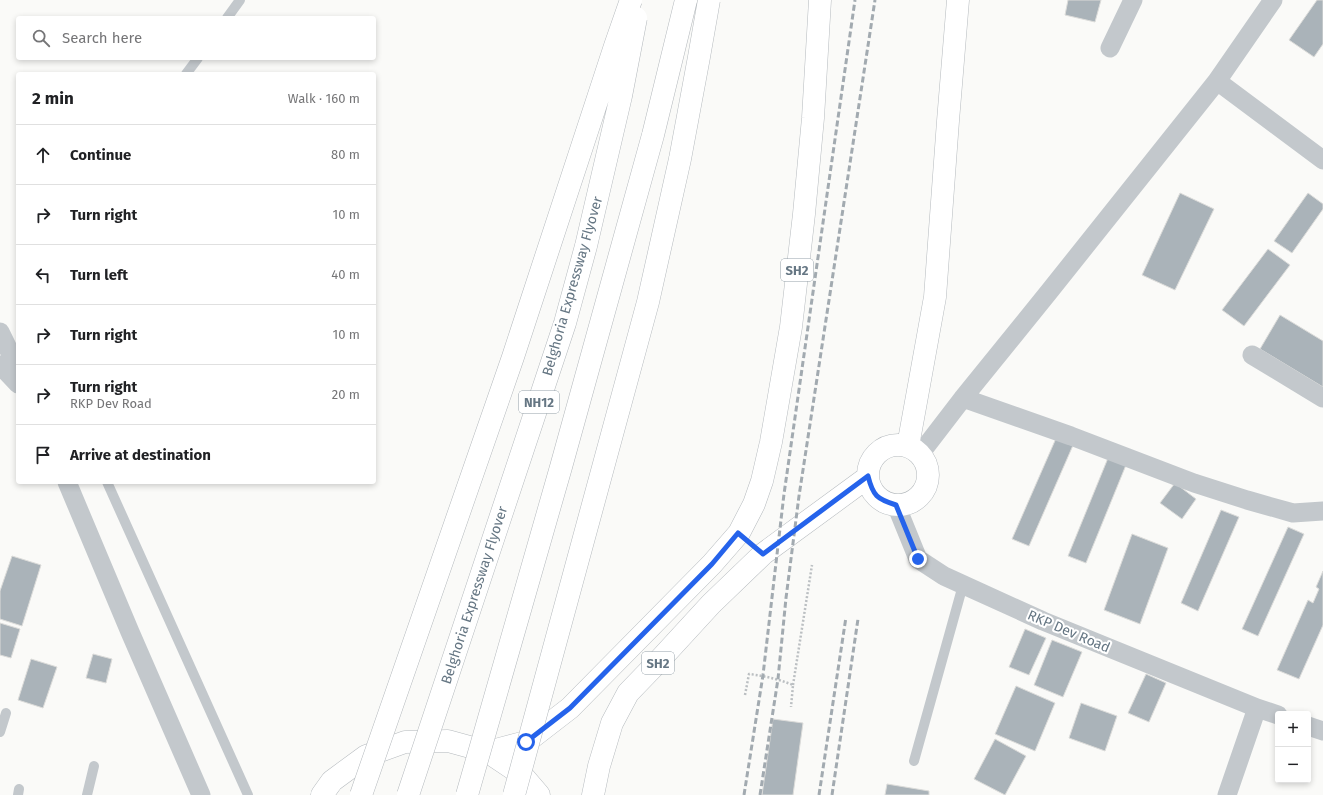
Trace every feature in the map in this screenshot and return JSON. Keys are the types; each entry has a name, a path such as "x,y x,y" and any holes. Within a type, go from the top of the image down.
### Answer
{"main road":[{"path":"361,795 513,357 631,0"},
{"name":"Belghoria Expressway Flyover","path":"408,795 565,323 588,238 621,96 640,0"},
{"path":"467,795 559,474 646,157 686,0"},
{"path":"514,795 648,302 680,159 708,0"},
{"name":"SH2","path":"488,752 526,742 570,708 712,564 738,533 754,504 762,481 771,442 791,327 813,118 820,0"},
{"path":"914,450 935,297 958,0"},
{"path":"893,445 914,450 927,466 928,481 921,494 910,503 896,505 882,500 872,490 868,476 871,462 880,450 893,445"},
{"name":"SH2","path":"593,795 599,766 612,723 628,694 711,604 763,554 868,476"},
{"path":"738,533 763,554"},
{"path":"322,795 332,782 366,756 405,742 448,741 488,752 521,774 539,795"}],"street":[{"path":"1110,48 1132,0"},
{"path":"914,450 963,398 1048,293 1217,81 1273,0"},
{"path":"1217,81 1323,160"},
{"path":"0,332 16,365"},
{"path":"1252,355 1323,398"},
{"path":"0,365 16,382"},
{"path":"963,398 1071,436 1194,483 1247,500 1293,513 1323,511"},
{"path":"68,484 201,795"},
{"name":"RKP Dev Road","path":"896,505 918,559 944,576 1043,621 1275,714"},
{"path":"1227,795 1257,708"},
{"path":"1311,727 1323,731"}],"lane":[{"path":"228,16 240,0"},
{"path":"188,72 196,60"},
{"path":"108,484 248,795"},
{"path":"914,761 963,585"},
{"path":"0,732 6,713"},
{"path":"87,795 94,766"}],"path":[{"path":"791,707 793,685 812,565"},
{"path":"746,695 749,674 763,675 793,685"}],"building":[{"path":"1068,0 1101,0 1095,22 1065,15"},
{"path":"1317,0 1323,0 1323,44 1314,57 1289,40"},
{"path":"1180,193 1214,209 1175,290 1142,275"},
{"path":"1308,193 1323,204 1323,209 1292,253 1274,241"},
{"path":"1268,249 1290,265 1244,326 1222,310"},
{"path":"1280,315 1323,341 1323,387 1260,349"},
{"path":"1057,436 1074,443 1029,546 1012,539"},
{"path":"1108,458 1126,465 1086,563 1068,556"},
{"path":"1175,483 1196,499 1182,519 1160,503"},
{"path":"1221,510 1239,517 1198,611 1181,603"},
{"path":"1288,527 1304,534 1258,636 1242,629"},
{"path":"1132,534 1168,548 1140,624 1104,610"},
{"path":"12,556 41,565 22,626 0,619 0,591"},
{"path":"1323,571 1323,625 1299,679 1277,670 1308,600 1313,603 1319,589 1316,587"},
{"path":"0,623 20,629 11,658 0,655"},
{"path":"1025,629 1046,638 1029,675 1009,667"},
{"path":"1052,640 1082,652 1063,697 1034,685"},
{"path":"93,654 112,659 106,683 86,678"},
{"path":"31,659 57,667 43,708 18,700"},
{"path":"1146,674 1166,683 1149,722 1128,713"},
{"path":"1016,686 1055,703 1035,751 995,734"},
{"path":"1081,703 1117,716 1105,751 1069,738"},
{"path":"773,719 803,723 793,795 762,795"},
{"path":"995,739 1026,756 1005,795 974,779"},
{"path":"887,784 929,791 929,795 885,795"}],"railway":[{"path":"744,795 763,675 784,494 855,0"},
{"path":"760,795 778,679 786,598 799,496 875,0"},
{"path":"819,795 846,617"},
{"path":"832,795 858,619"}],"route":[{"path":"526,742 570,708 712,564 738,533 763,554 830,506 868,476 872,490 882,500 896,505 918,559"}]}
